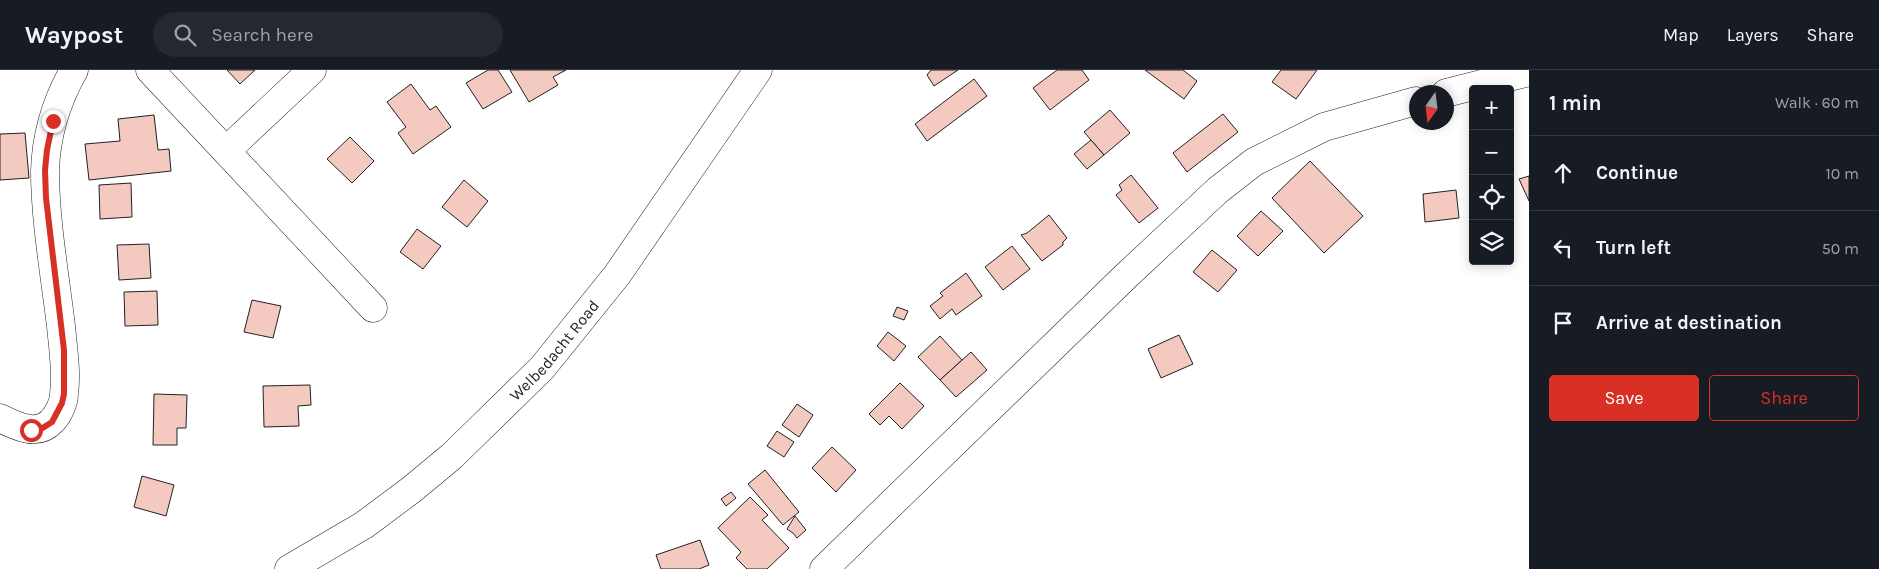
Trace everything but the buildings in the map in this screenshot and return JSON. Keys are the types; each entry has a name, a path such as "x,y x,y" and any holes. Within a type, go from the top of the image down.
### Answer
{"street":[{"path":"0,418 15,426 31,430 41,429 52,422 62,403 64,394 64,350 46,198 45,170 53,121 61,95 74,70"},
{"path":"150,70 373,308"},
{"path":"226,150 312,70"},
{"name":"Welbedacht Road","path":"289,569 364,525 411,490 452,456 542,368 617,275 758,70"},
{"path":"1454,84 1529,72"},
{"path":"824,569 1127,275 1218,190 1254,162 1324,127 1409,103"}],"route":[{"path":"31,430 41,429 52,422 58,413 64,394 64,350 46,198 45,170 53,121"}]}
